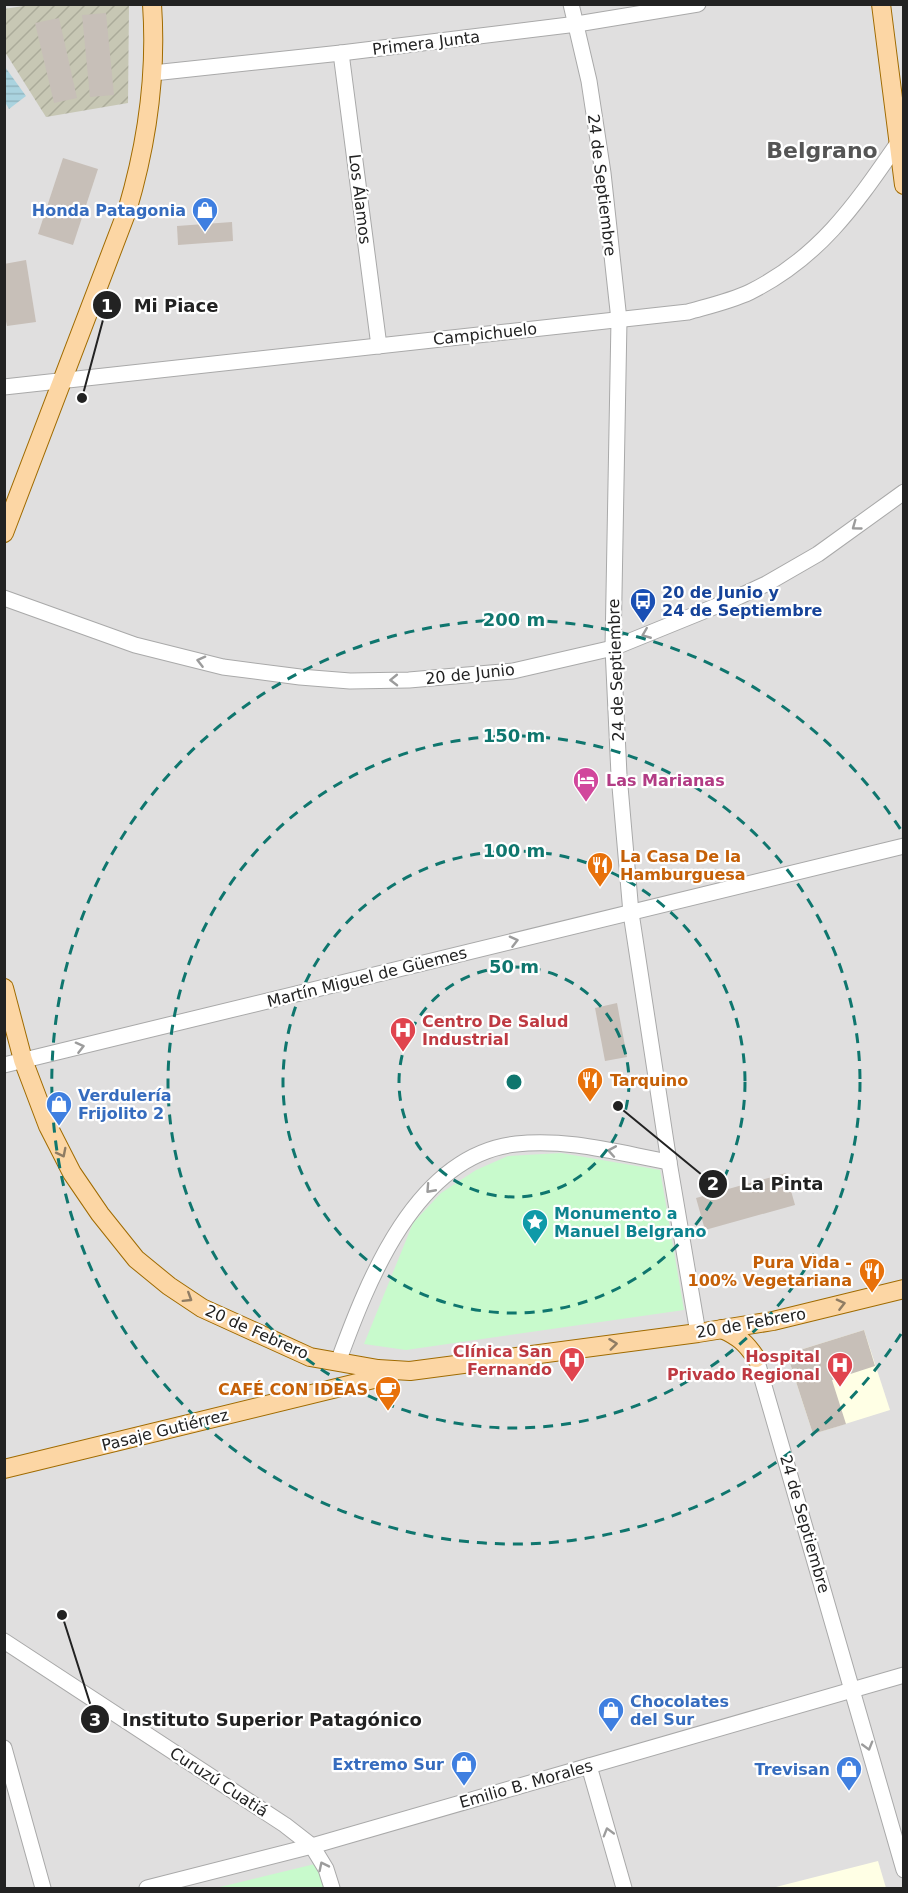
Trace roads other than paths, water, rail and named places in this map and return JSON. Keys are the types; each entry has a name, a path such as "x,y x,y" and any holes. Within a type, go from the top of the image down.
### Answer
{"main road":[{"path":"4,533 127,211 137,176 146,136 153,73 153,4"},
{"path":"880,4 903,185"},
{"name":"20 de Febrero","path":"4,988 23,1060 48,1126 72,1173 100,1214 136,1259 169,1286 202,1308 310,1357 378,1369 410,1371 773,1321 903,1289"},
{"path":"756,1358 758,1341 773,1321"},
{"path":"722,1329 741,1339 756,1358"},
{"path":"325,1390 338,1362"},
{"name":"Pasaje Gutiérrez","path":"4,1469 410,1371"}],"street":[{"name":"24 de Septiembre","path":"571,4 589,81 603,172 619,320 613,648 619,775 631,913 698,1333"},
{"name":"Primera Junta","path":"153,73 577,24 698,4"},
{"name":"Los Álamos","path":"341,53 379,346"},
{"name":"Campichuelo","path":"4,387 688,312 721,303 749,292 795,265 815,249 862,194 898,142"},
{"name":"20 de Junio","path":"4,598 135,645 223,667 350,681 460,677 513,671 613,648 736,598 766,584 818,554 903,492"},
{"name":"Martín Miguel de Güemes","path":"4,1065 903,846"},
{"path":"338,1362 355,1315 410,1211 438,1180 478,1154 515,1144 566,1143 669,1162"},
{"name":"24 de Septiembre","path":"756,1358 903,1870"},
{"name":"Curuzú Cuatiá","path":"4,1641 285,1825 312,1846"},
{"name":"Emilio B. Morales","path":"147,1888 312,1846 903,1675"},
{"path":"4,1748 43,1888"},
{"path":"589,1766 624,1888"},
{"path":"312,1846 326,1869 332,1888"}],"water":[{"path":"5,67 26,96 9,109 5,102"}],"place":[{"name":"Honda Patagonia","path":"205,233"},
{"name":"Mi Piace","path":"82,398"},
{"name":"20 de Junio y 24 de Septiembre","path":"643,624"},
{"name":"Las Marianas","path":"586,803"},
{"name":"La Casa De la Hamburguesa","path":"600,888"},
{"name":"Centro De Salud Industrial","path":"403,1053"},
{"name":"Tarquino","path":"590,1103"},
{"name":"La Pinta","path":"618,1106"},
{"name":"Verdulería Frijolito 2","path":"59,1127"},
{"name":"Monumento a Manuel Belgrano","path":"535,1245"},
{"name":"Pura Vida - 100% Vegetariana","path":"872,1294"},
{"name":"Clínica San Fernando","path":"572,1383"},
{"name":"Hospital Privado Regional","path":"840,1388"},
{"name":"CAFÉ CON IDEAS","path":"388,1412"},
{"name":"Instituto Superior Patagónico","path":"62,1615"},
{"name":"Chocolates del Sur","path":"611,1733"},
{"name":"Extremo Sur","path":"464,1787"},
{"name":"Trevisan","path":"849,1792"}],"district":[{"name":"Belgrano","path":"822,150"}]}
